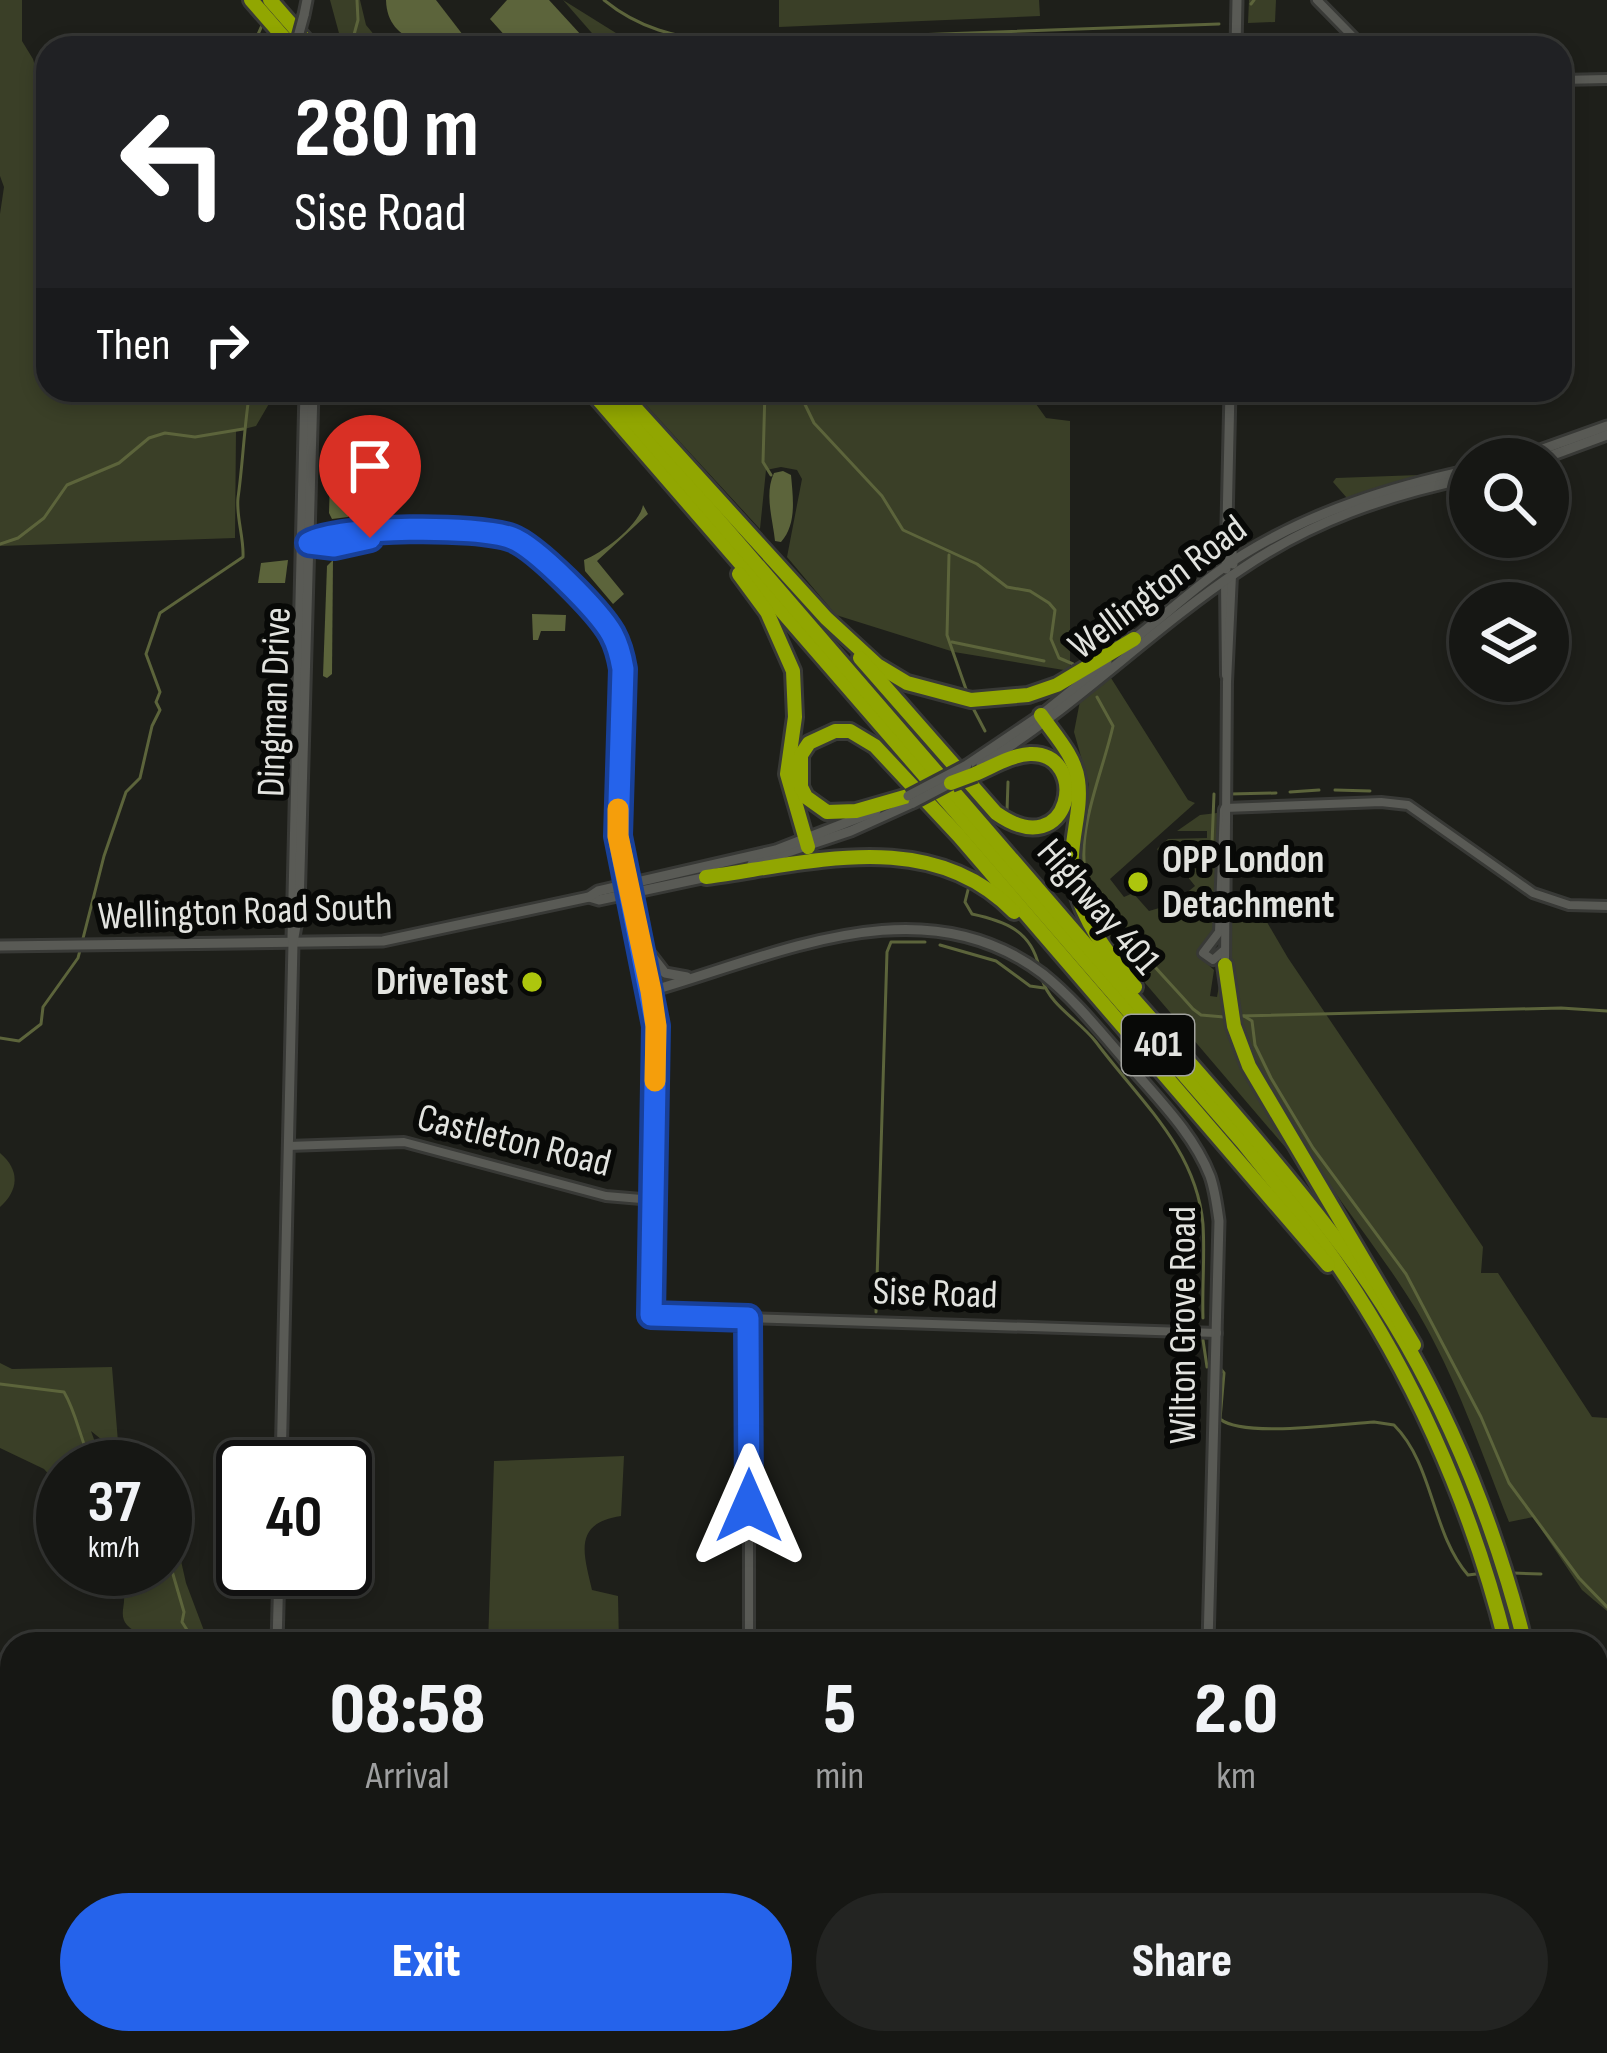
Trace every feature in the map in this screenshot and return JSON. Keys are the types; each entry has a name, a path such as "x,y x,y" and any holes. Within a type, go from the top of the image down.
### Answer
{"highway":[{"path":"251,0 298,36"},
{"name":"Highway 401","path":"600,402 1244,1143 1324,1245 1425,1416 1468,1520 1502,1632"},
{"name":"Highway 401","path":"616,402 1168,1036 1336,1238 1444,1416 1487,1518 1521,1632"},
{"path":"630,402 826,618 997,813 1024,829 1040,828 1060,814 1067,798 1065,777 1057,765 1040,755 1017,756 971,770 951,783"},
{"path":"698,516 766,612 787,653 796,694 787,774 807,844"},
{"path":"826,618 877,665 907,683 971,700 1028,695 1057,685 1134,639"},
{"path":"1043,718 1073,763 1078,779 1070,848 1074,887 1089,924 1168,1036"},
{"path":"911,800 856,812 827,812 806,797 801,787 801,755 809,743 835,731 863,736 921,794 1334,1271 1380,1335"},
{"path":"706,878 848,856 879,855 935,864 984,885 1079,975"},
{"path":"1225,965 1234,1026 1249,1066 1397,1311 1444,1416"}],"main road":[{"path":"298,36 307,0"},
{"path":"1236,36 1237,0"},
{"name":"Dingman Drive","path":"293,943 299,908 309,402"},
{"name":"Dingman Drive","path":"282,1440 309,402"},
{"path":"1230,402 1230,571"},
{"path":"1569,439 1607,425"},
{"path":"1569,449 1607,435"},
{"name":"Wellington Road","path":"1043,718 1134,639 1282,534 1383,491 1449,478"},
{"name":"Wellington Road","path":"971,770 1230,571 1360,507 1449,480"},
{"name":"Wellington Road South","path":"911,800 971,770"},
{"name":"Wellington Road South","path":"0,946 383,941 590,898 598,891 630,889 807,844 951,783"},
{"path":"651,991 630,889 706,878 807,844"},
{"name":"Wilton Grove Road","path":"651,991 857,931 909,926 958,933 1038,970 1075,1001 1189,1137 1210,1178 1220,1221 1208,1632"},
{"path":"642,943 665,973 698,978"},
{"path":"277,1632 278,1596"}],"street":[{"path":"1317,0 1352,36"},
{"path":"1572,80 1607,79"},
{"path":"309,543 344,544 384,531 510,537 537,552 607,626 623,669 617,818 630,889"},
{"path":"1225,965 1230,571"},
{"path":"1225,808 1397,802 1422,812 1533,893 1563,904 1607,906"},
{"path":"1225,808 1219,932 1204,948 1205,957 1218,958 1225,947"},
{"path":"651,991 656,1026 653,1200"},
{"name":"Castleton Road","path":"288,1147 404,1142 617,1198 653,1200"},
{"name":"Sise Road","path":"653,1200 651,1315 1216,1333"},
{"path":"748,1318 749,1632"}],"shaded area":[{"path":"0,0 22,0 22,41 36,70 36,402 270,402 256,426 236,431 235,538 0,546 0,214 4,187 0,176"},
{"path":"330,0 360,0 366,25 375,36 340,36"},
{"path":"386,0 436,0 464,36 407,36 389,15"},
{"path":"507,0 549,0 582,36 505,36 490,19"},
{"path":"563,0 621,36 594,36"},
{"path":"779,0 1039,0 1040,16 779,27"},
{"path":"1249,0 1276,0 1275,22 1248,23"},
{"path":"643,402 1035,402 1046,418 1070,421 1070,671 954,652 836,615 787,557 802,479 797,470 766,470 760,529"},
{"path":"333,451 350,455 349,472 342,476 349,481 348,517 332,519 330,479 337,475 330,470"},
{"path":"774,473 791,475 793,510 781,542 775,541 769,498"},
{"path":"363,474 399,475 397,504 361,503"},
{"path":"1419,475 1347,498 1333,482 1336,478"},
{"path":"643,505 648,514 597,561 624,594 613,604 585,571 584,560 627,530"},
{"path":"288,560 285,583 258,583 261,563"},
{"path":"333,560 332,674 327,678 323,676 327,566"},
{"path":"532,614 566,615 565,631 541,631 538,640 533,640"},
{"path":"1111,678 1188,800 1195,803 1110,879 1124,897 1133,893 1149,911 1173,904 1195,886 1169,853 1162,858 1157,849 1168,839 1207,838 1207,831 1177,831 1200,815 1217,813 1216,931 1200,949 1200,957 1214,970 1210,996 1217,997 1221,974 1240,1053 1303,1168 1099,929 1078,885 1075,850 1089,785 1074,732 1080,701"},
{"path":"1254,900 1483,1247 1481,1273 1498,1273 1592,1417 1607,1418 1607,1611 1582,1590 1533,1517 1509,1522 1431,1336 1304,1148 1257,1062 1240,1016 1229,951 1232,902"},
{"path":"0,1153 15,1180 0,1207"},
{"path":"0,1363 12,1369 112,1367 118,1440 102,1440 91,1431 94,1440 36,1440 36,1465 0,1448"},
{"path":"624,1456 621,1516 595,1526 585,1542 592,1590 618,1596 619,1632 488,1632 494,1461"},
{"path":"191,1596 204,1632 134,1631 123,1618 124,1597"}],"waterway":[{"path":"354,36 357,0"},
{"path":"604,0 630,18 682,36"},
{"path":"1251,4 1254,0"},
{"path":"257,36 263,23"},
{"path":"886,36 1219,24"},
{"path":"0,1038 19,1041 41,1024 43,1007 78,958 104,856 126,792 140,778 160,710 156,702 160,692 146,654 160,613 243,557 238,505 249,402"},
{"path":"765,402 763,462 771,475"},
{"path":"804,402 814,423 882,496 903,530 977,564 1007,587 1030,591 1049,603 1055,610 1051,639 1059,658 1073,664"},
{"path":"0,544 18,538 44,518 67,485 119,463 149,438 243,429"},
{"path":"949,555 947,635 967,692"},
{"path":"952,642 1044,661"},
{"path":"1097,697 1113,726 1085,835 1090,885 1115,921 1193,1009 1201,1015 1224,1017"},
{"path":"973,708 985,731"},
{"path":"1007,811 1008,782"},
{"path":"1290,792 1319,790"},
{"path":"1335,790 1370,791"},
{"path":"1230,794 1276,793"},
{"path":"1211,869 1214,794"},
{"path":"969,886 965,902 972,914 995,920 1023,936 1039,967"},
{"path":"876,1312 887,952 891,942 925,942"},
{"path":"940,945 996,961 1030,986 1044,988"},
{"path":"1042,979 1051,997 1089,1034 1163,1126 1189,1172 1203,1224 1203,1318"},
{"path":"1240,1016 1561,1008 1607,1011"},
{"path":"1244,1016 1252,1021 1255,1045 1271,1078 1313,1148 1406,1274 1481,1417 1509,1483 1579,1578 1607,1607"},
{"path":"1203,1340 1207,1367"},
{"path":"1219,1367 1224,1373 1220,1419 1232,1425 1270,1429 1374,1422 1394,1425 1417,1459 1456,1558 1468,1575 1476,1574"},
{"path":"0,1384 64,1392 82,1440"},
{"path":"1513,1573 1541,1574"},
{"path":"179,1596 182,1622 188,1632"}],"slow traffic":[{"path":"618,809 618,836 656,1026 655,1081"}],"place":[{"name":"OPP London Detachment","path":"1138,882"},
{"name":"DriveTest","path":"532,982"}],"route":[{"path":"370,538 334,546 309,543 368,530 510,537 537,552 607,626 618,649 623,669 618,836 656,1026 651,1315 748,1318 749,1506"}]}
